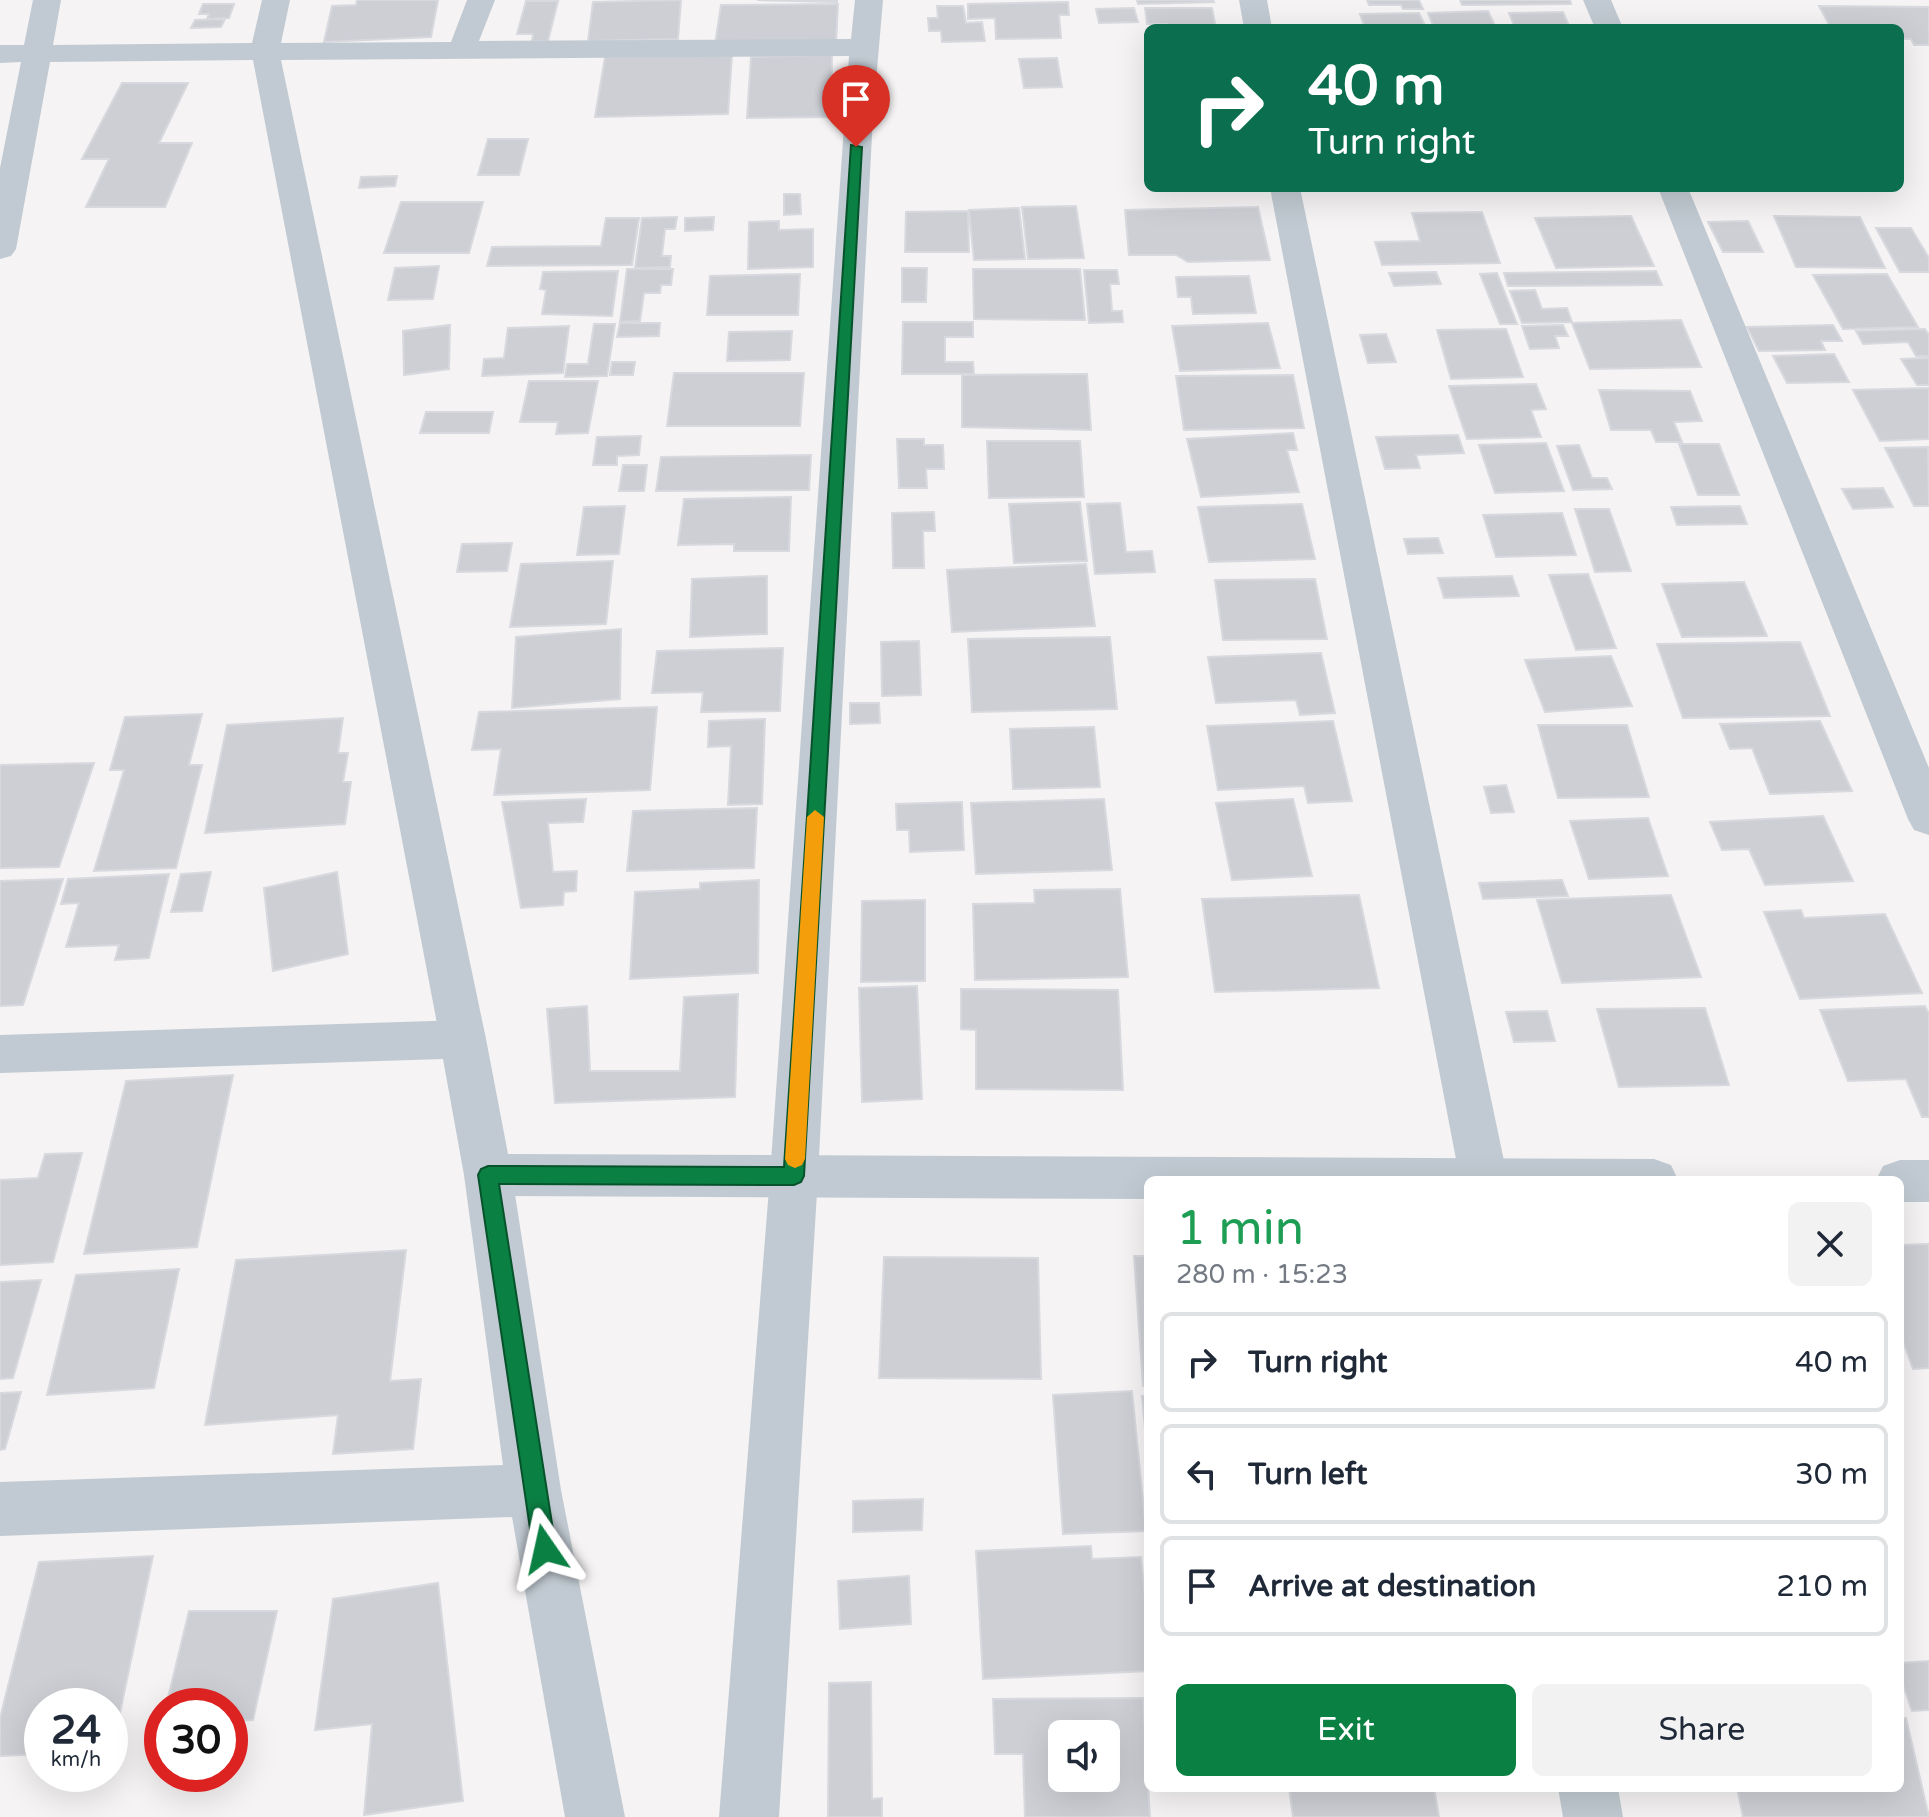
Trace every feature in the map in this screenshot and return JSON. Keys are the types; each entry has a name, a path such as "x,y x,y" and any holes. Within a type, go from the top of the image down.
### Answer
{"street":[{"path":"0,249 47,0"},
{"path":"276,0 265,50 463,1039 488,1175 534,1490 595,1817"},
{"path":"462,50 481,0"},
{"path":"749,1817 794,1176 855,164 869,0"},
{"path":"1253,0 1257,24"},
{"path":"1597,0 1607,24"},
{"path":"0,54 865,47"},
{"path":"1286,192 1483,1176"},
{"path":"1675,192 1929,819"},
{"path":"0,1054 463,1039"},
{"path":"488,1175 1144,1178"},
{"path":"1904,1181 1929,1181"},
{"path":"0,1509 534,1490"},
{"path":"1589,1792 1593,1817"}],"building":[{"path":"357,0 438,0 431,37 324,42 332,6 356,5"},
{"path":"681,0 678,39 588,41 593,2"},
{"path":"757,0 837,0 837,2"},
{"path":"1137,0 1213,0 1214,2 1138,4"},
{"path":"1367,0 1419,0 1423,9 1369,5"},
{"path":"1460,0 1570,0 1571,4 1462,5"},
{"path":"526,1 558,1 548,41 532,41 533,34 517,34"},
{"path":"1068,2 1069,15 1059,15 1061,38 996,39 995,18 968,19 968,4"},
{"path":"203,4 234,4 229,18 207,19 209,14 199,14"},
{"path":"838,4 836,43 715,44 721,5"},
{"path":"937,6 963,6 966,23 982,22 985,41 942,42 941,31 929,31 928,18 938,18"},
{"path":"1819,6 1929,7 1929,45 1914,45 1911,39 1904,39 1904,24 1829,24"},
{"path":"1134,8 1138,22 1099,23 1096,9"},
{"path":"1145,8 1212,8 1215,24 1167,24 1147,24"},
{"path":"1488,11 1494,24 1432,24 1428,13"},
{"path":"1563,12 1568,24 1513,24 1509,13"},
{"path":"1419,13 1424,24 1364,24 1360,14"},
{"path":"225,19 221,27 191,28 195,20"},
{"path":"732,55 728,114 595,117 605,57"},
{"path":"832,55 831,117 747,118 751,57"},
{"path":"1057,58 1062,87 1024,88 1019,59"},
{"path":"122,83 188,83 159,143 192,143 165,207 86,207 109,159 82,159"},
{"path":"488,139 528,139 519,175 478,175"},
{"path":"397,176 395,186 359,188 361,177"},
{"path":"784,194 800,194 801,214 784,215"},
{"path":"401,202 483,202 469,253 384,253"},
{"path":"1076,206 1084,258 1028,259 1022,207"},
{"path":"1258,207 1270,260 1188,262 1176,255 1129,255 1125,210"},
{"path":"1019,208 1025,259 974,260 969,210"},
{"path":"968,211 969,252 905,252 906,212"},
{"path":"1482,212 1500,263 1382,265 1375,242 1420,241 1412,213"},
{"path":"1631,216 1654,266 1556,268 1535,218"},
{"path":"1774,216 1860,217 1885,268 1796,267"},
{"path":"677,217 675,229 665,229 662,256 671,256 670,267 635,268 642,218"},
{"path":"714,217 713,230 685,231 685,218"},
{"path":"606,218 639,218 632,265 487,266 492,247 601,246"},
{"path":"779,221 779,230 813,229 813,267 748,269 749,222"},
{"path":"1748,221 1763,252 1723,252 1708,222"},
{"path":"1876,228 1911,228 1929,258 1929,272 1900,272"},
{"path":"439,266 433,299 388,300 395,268"},
{"path":"902,268 927,268 926,302 902,302"},
{"path":"627,269 673,269 671,285 661,285 660,293 644,293 640,321 620,322"},
{"path":"973,269 1080,269 1085,320 974,319"},
{"path":"1084,270 1117,270 1119,284 1110,284 1112,311 1122,311 1123,322 1089,323"},
{"path":"618,271 612,316 542,314 546,290 540,289 543,272"},
{"path":"1656,271 1662,285 1508,286 1504,273"},
{"path":"1436,272 1441,284 1394,286 1389,273"},
{"path":"1497,273 1517,324 1500,324 1480,274"},
{"path":"800,274 798,315 707,315 710,276"},
{"path":"1887,274 1918,327 1843,329 1813,275"},
{"path":"1249,276 1256,313 1193,314 1191,297 1178,297 1176,277"},
{"path":"1535,290 1542,309 1567,308 1572,322 1522,323 1510,291"},
{"path":"1681,320 1701,367 1590,369 1572,323"},
{"path":"903,322 973,322 973,337 945,337 945,362 973,362 974,374 902,374"},
{"path":"620,323 660,323 659,336 617,337"},
{"path":"1268,323 1280,368 1180,371 1172,326"},
{"path":"594,324 615,324 607,376 565,377 567,364 588,364"},
{"path":"450,325 449,369 404,375 403,331"},
{"path":"1563,325 1568,336 1555,336 1559,348 1530,349 1522,326"},
{"path":"1833,325 1842,341 1821,341 1825,350 1759,351 1747,327"},
{"path":"569,326 563,373 482,376 484,359 504,358 508,328"},
{"path":"1506,329 1523,377 1451,379 1437,330"},
{"path":"1925,329 1929,335 1929,356 1916,356 1908,342 1863,344 1856,331"},
{"path":"792,331 790,360 727,361 729,332"},
{"path":"1386,334 1396,362 1368,363 1360,335"},
{"path":"1834,354 1849,382 1787,383 1773,356"},
{"path":"1929,358 1929,385 1917,385 1901,359"},
{"path":"612,362 635,362 633,375 610,375"},
{"path":"674,373 804,373 800,426 667,426"},
{"path":"1087,374 1091,430 962,427 962,375"},
{"path":"1293,375 1304,428 1184,430 1176,376"},
{"path":"529,381 598,381 588,433 556,434 558,422 520,422"},
{"path":"1536,384 1546,409 1531,410 1541,437 1467,439 1449,386"},
{"path":"1929,388 1929,439 1880,441 1853,390"},
{"path":"1599,390 1690,391 1702,421 1674,422 1682,442 1656,442 1651,430 1611,430"},
{"path":"426,412 493,412 489,433 420,433"},
{"path":"1293,433 1297,450 1287,450 1299,492 1201,497 1187,439"},
{"path":"1458,435 1464,453 1416,455 1420,468 1385,469 1376,437"},
{"path":"641,436 639,455 617,456 617,465 593,465 597,437"},
{"path":"897,439 924,439 924,445 943,445 944,469 926,469 927,488 899,488"},
{"path":"987,441 1080,441 1084,497 989,498"},
{"path":"1546,443 1564,491 1495,493 1479,445"},
{"path":"1679,444 1719,444 1739,495 1698,495"},
{"path":"1579,445 1592,478 1607,478 1612,489 1573,490 1557,446"},
{"path":"1928,447 1929,506 1914,506 1885,448"},
{"path":"811,455 809,490 656,491 661,457"},
{"path":"623,465 647,465 644,491 619,491"},
{"path":"1883,488 1893,507 1853,509 1842,489"},
{"path":"791,497 789,551 734,551 734,544 678,545 684,499"},
{"path":"1080,502 1087,561 1014,563 1009,504"},
{"path":"1120,503 1126,552 1152,551 1155,572 1095,574 1087,504"},
{"path":"1302,504 1315,559 1209,562 1198,507"},
{"path":"625,506 619,554 577,555 584,507"},
{"path":"1740,506 1747,524 1677,525 1671,507"},
{"path":"1575,509 1609,509 1631,571 1595,572"},
{"path":"934,512 935,531 923,531 924,568 893,568 892,513"},
{"path":"1562,513 1576,555 1496,557 1483,515"},
{"path":"1438,538 1443,553 1408,554 1404,539"},
{"path":"512,543 507,571 457,572 462,544"},
{"path":"613,561 606,624 510,627 521,564"},
{"path":"1086,564 1095,626 952,632 947,570"},
{"path":"1588,574 1616,648 1576,650 1549,575"},
{"path":"767,576 767,634 690,637 692,579"},
{"path":"1512,576 1519,596 1444,598 1438,578"},
{"path":"1315,579 1327,639 1223,640 1215,580"},
{"path":"1744,582 1767,636 1682,637 1662,584"},
{"path":"621,629 620,699 512,708 516,637"},
{"path":"1110,637 1117,709 972,712 968,639"},
{"path":"919,641 921,695 882,696 881,642"},
{"path":"1800,642 1830,716 1683,718 1657,644"},
{"path":"783,648 780,711 701,712 703,692 652,693 657,651"},
{"path":"1321,653 1335,713 1300,715 1296,700 1216,703 1208,657"},
{"path":"1611,656 1632,706 1545,712 1525,660"},
{"path":"850,703 879,703 880,723 850,724"},
{"path":"657,707 650,790 494,795 501,749 472,750 479,712"},
{"path":"202,714 189,765 202,765 176,868 94,871 124,770 110,770 125,717"},
{"path":"343,718 338,753 348,753 343,782 351,782 345,824 205,833 227,725"},
{"path":"765,719 762,804 728,805 731,746 708,747 709,721"},
{"path":"1333,721 1352,801 1308,803 1304,786 1218,790 1207,726"},
{"path":"1820,721 1852,791 1770,794 1752,748 1730,749 1720,724"},
{"path":"1538,725 1627,725 1649,797 1558,798"},
{"path":"1094,727 1100,787 1013,789 1010,729"},
{"path":"94,763 59,867 0,868 0,765"},
{"path":"1506,785 1514,812 1491,813 1484,787"},
{"path":"586,799 583,822 548,823 553,872 577,871 576,891 564,892 563,905 521,908 502,802"},
{"path":"1104,799 1112,870 976,874 971,803"},
{"path":"1293,799 1312,876 1232,880 1216,803"},
{"path":"962,802 964,850 910,852 909,830 897,830 896,804"},
{"path":"757,808 754,868 627,871 633,811"},
{"path":"1823,816 1853,881 1765,885 1749,849 1722,850 1710,822"},
{"path":"1648,818 1668,876 1589,879 1570,821"},
{"path":"211,872 202,911 171,912 181,874"},
{"path":"337,872 348,954 273,971 264,888"},
{"path":"169,874 149,958 115,960 119,945 66,947 79,903 61,904 68,879"},
{"path":"63,879 23,1005 0,1006 0,881"},
{"path":"759,880 758,973 630,979 635,892 700,889 700,883"},
{"path":"1562,880 1568,896 1483,899 1479,883"},
{"path":"1120,889 1128,977 975,980 973,904 1035,903 1034,890"},
{"path":"1359,895 1379,988 1215,992 1202,899"},
{"path":"1671,895 1701,977 1562,983 1537,900"},
{"path":"925,900 925,981 861,982 862,901"},
{"path":"1801,910 1804,918 1885,914 1922,993 1800,999 1764,912"},
{"path":"917,986 922,1099 862,1102 859,988"},
{"path":"961,989 1118,990 1123,1090 976,1089 976,1030 961,1029"},
{"path":"738,994 735,1097 555,1103 547,1009 587,1006 590,1071 680,1071 684,997"},
{"path":"1925,1006 1929,1014 1929,1117 1922,1117 1906,1079 1848,1081 1820,1010"},
{"path":"1705,1008 1729,1085 1619,1087 1597,1009"},
{"path":"1547,1011 1555,1041 1514,1042 1506,1012"},
{"path":"233,1075 197,1247 84,1254 126,1081"},
{"path":"82,1153 53,1262 0,1265 0,1180 38,1178 45,1154"},
{"path":"1929,1244 1929,1368 1913,1369 1904,1344 1904,1245"},
{"path":"406,1250 390,1381 421,1379 413,1449 333,1454 338,1415 205,1425 236,1260"},
{"path":"1134,1256 1144,1256 1143,1386"},
{"path":"884,1257 1038,1258 1041,1379 879,1378"},
{"path":"179,1269 154,1388 47,1395 76,1275"},
{"path":"41,1280 13,1378 0,1379 0,1282"},
{"path":"1132,1391 1144,1531 1063,1534 1053,1395"},
{"path":"21,1392 5,1449 0,1450 0,1393"},
{"path":"923,1499 922,1530 853,1532 853,1501"},
{"path":"1091,1546 1092,1559 1141,1557 1144,1671 983,1679 976,1551"},
{"path":"153,1556 125,1688 24,1688 24,1755 0,1756 0,1718 39,1562"},
{"path":"909,1576 911,1624 840,1629 838,1581"},
{"path":"438,1583 463,1801 364,1815 372,1724 315,1730 333,1599"},
{"path":"189,1611 277,1611 253,1720 248,1720 248,1688 170,1688"},
{"path":"1929,1661 1929,1710 1912,1711 1904,1688 1904,1663"},
{"path":"871,1682 872,1799 882,1798 882,1817 828,1817 829,1683"},
{"path":"1143,1698 1144,1792 1149,1792 1150,1817 1025,1817 1023,1754 995,1754 993,1699"},
{"path":"1906,1718 1929,1817 1743,1817 1738,1792 1904,1792"},
{"path":"1290,1792 1435,1792 1439,1817 1293,1817"}],"slow traffic":[{"path":"795,1159 815,817"}],"route":[{"path":"545,1549 488,1175 794,1176 856,147"}]}
